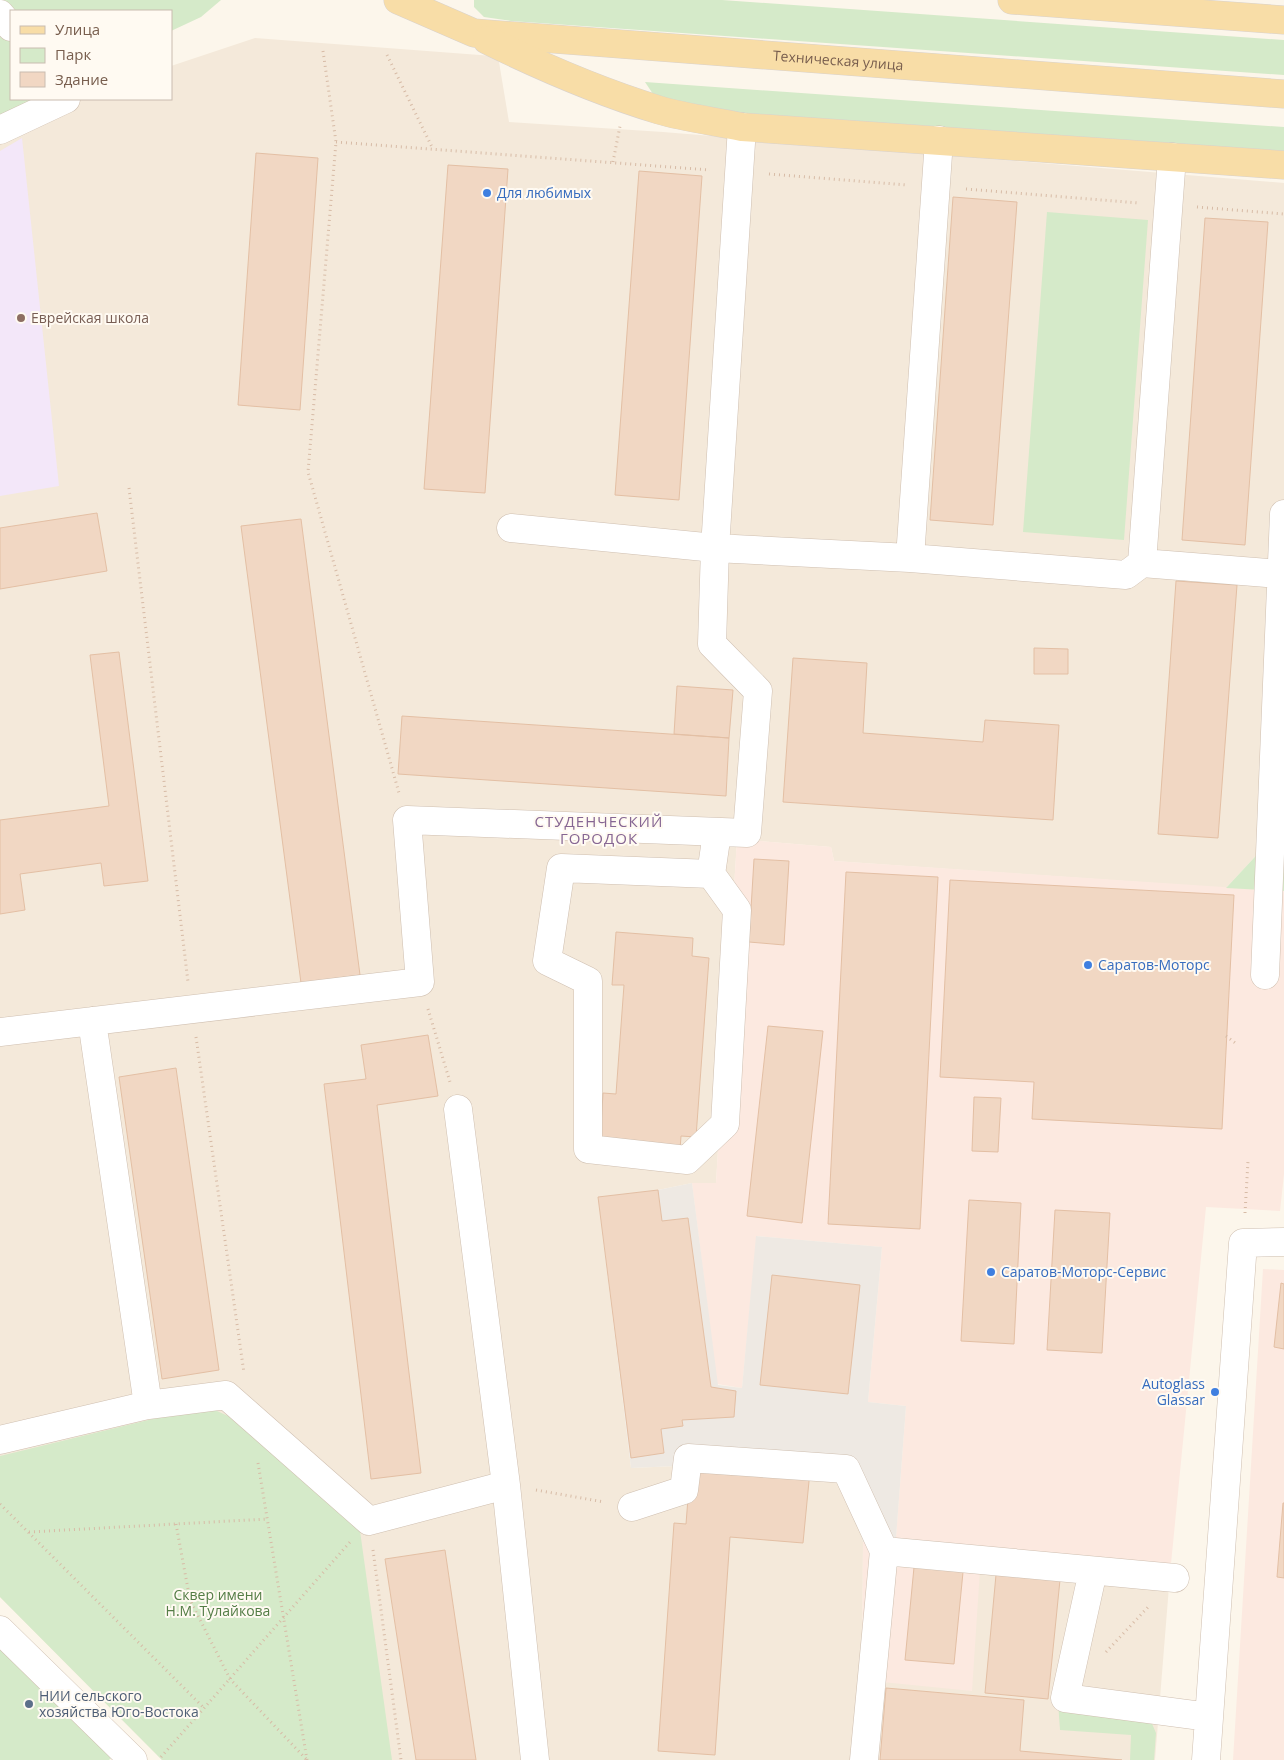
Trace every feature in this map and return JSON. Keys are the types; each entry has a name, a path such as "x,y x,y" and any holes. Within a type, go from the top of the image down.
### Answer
{"main road":[{"name":"Техническая улица","path":"398,0 468,31 835,61 1284,94"},
{"path":"1012,0 1284,20"},
{"path":"468,31 539,65 624,98 661,110 742,127 1284,165"}],"street":[{"path":"442,0 442,7 468,31"},
{"path":"0,14 10,25"},
{"path":"0,130 64,100"},
{"path":"0,1032 420,982 407,820 747,833 758,691 712,644 715,548 737,172 742,127"},
{"path":"910,558 939,140"},
{"path":"1142,563 1172,157"},
{"path":"1265,975 1280,574 1284,514"},
{"path":"511,528 715,548 910,558 1126,576 1142,563 1280,574"},
{"path":"710,874 561,868 547,962 588,981 588,1149 687,1160 725,1124 737,910 710,874 717,833"},
{"path":"92,1021 148,1405"},
{"path":"458,1109 506,1485 535,1760"},
{"path":"1206,1760 1243,1244 1284,1242"},
{"path":"1,1439 148,1405 226,1396 369,1521 506,1485"},
{"path":"632,1507 684,1490 688,1458 846,1469 884,1551 864,1760"},
{"path":"884,1551 1093,1572 1174,1578"},
{"path":"1093,1572 1064,1698 1209,1717"},
{"path":"0,1630 133,1760"}],"path":[{"path":"323,51 336,142 308,472 407,820"},
{"path":"387,55 434,149"},
{"path":"336,142 1284,214"},
{"path":"129,488 192,1009 251,1418 307,1760"},
{"path":"420,982 458,1109"},
{"path":"1226,1036 1238,1044"},
{"path":"1243,1244 1248,1161"},
{"path":"506,1485 632,1507"},
{"path":"0,1504 204,1708"},
{"path":"29,1532 267,1519"},
{"path":"158,1760 369,1521"},
{"path":"369,1521 401,1760"},
{"path":"176,1524 190,1600 230,1679 307,1760"},
{"path":"1103,1655 1174,1578"}],"shaded area":[{"path":"255,38 493,56 499,62 509,122 663,132 1284,183 1284,748 1279,831 1226,888 834,861 831,847 737,839 716,1183 692,1183 658,1190 598,1197 631,1468 677,1466 704,1444 810,1455 850,1491 863,1542 862,1680 981,1555 1170,1574 1155,1760 162,1760 0,1597 0,125 69,100 172,100 172,66"},
{"name":"Еврейская школа","path":"22,138 59,486 0,496 0,151"},
{"path":"737,839 831,847 834,861 1284,891 1284,1174 1280,1211 1206,1207 1170,1574 981,1555 972,1691 862,1680 863,1542 896,1537 906,1406 868,1402 882,1247 757,1236 742,1388 717,1384 692,1183 716,1183"},
{"path":"692,1183 718,1385 742,1388 756,1236 882,1247 868,1402 906,1406 896,1538 863,1542 850,1491 811,1455 704,1445 677,1466 631,1468 598,1197 658,1190"},
{"path":"1263,1269 1284,1270 1284,1760 1233,1760"}],"green space":[{"path":"0,0 221,0 201,17 172,31 172,10 10,10 10,100 33,100 12,119 0,125"},
{"path":"474,0 722,0 1284,40 1284,75 511,21 484,17 474,7"},
{"path":"645,82 1284,127 1284,154 698,110 653,94"},
{"path":"1047,212 1148,220 1124,540 1023,532"},
{"path":"1284,748 1284,891 1226,888 1279,831"},
{"name":"Сквер имени Н.М. Тулайкова","path":"206,1406 228,1416 341,1509 360,1531 392,1760 162,1760 0,1597 0,1456"},
{"name":"НИИ сельского хозяйства Юго-Востока","path":"0,1648 115,1754 109,1760 0,1760"},
{"path":"1058,1702 1147,1712 1156,1733 1154,1760 1130,1760 1131,1735 1060,1730"}],"building":[{"path":"256,153 318,158 300,410 238,405"},
{"path":"448,165 508,169 485,493 424,489"},
{"path":"639,171 702,176 679,500 615,495"},
{"path":"953,197 1017,202 993,525 930,520"},
{"path":"1205,218 1268,222 1245,545 1182,540"},
{"path":"97,513 107,571 0,589 0,528"},
{"path":"301,519 360,975 301,983 241,526"},
{"path":"1176,581 1237,585 1218,838 1158,834"},
{"path":"1034,648 1068,649 1068,674 1034,674"},
{"path":"119,652 148,881 104,886 101,863 20,874 25,910 0,914 0,820 109,806 90,655"},
{"path":"793,658 867,663 863,733 983,742 985,720 1059,725 1053,820 783,802"},
{"path":"677,686 733,690 729,738 674,734"},
{"path":"402,716 729,738 726,796 398,774"},
{"path":"754,859 789,861 784,945 749,942"},
{"path":"846,872 938,877 920,1229 828,1224"},
{"name":"Саратов-Моторс","path":"950,880 1234,895 1222,1129 1032,1119 1034,1082 940,1077"},
{"path":"616,932 693,938 692,956 709,958 696,1137 681,1136 680,1150 600,1144 603,1093 616,1094 624,985 612,985"},
{"path":"768,1026 823,1031 802,1223 747,1216"},
{"path":"428,1035 438,1096 377,1105 421,1473 371,1479 324,1084 366,1079 361,1045"},
{"path":"176,1068 219,1370 162,1379 119,1077"},
{"path":"974,1097 1001,1098 998,1152 972,1151"},
{"path":"658,1190 662,1221 688,1218 711,1387 736,1391 734,1417 682,1420 683,1426 661,1429 664,1453 631,1458 598,1197"},
{"name":"Саратов-Моторс-Сервис","path":"969,1200 1021,1203 1014,1344 961,1341"},
{"path":"1055,1210 1110,1213 1102,1353 1047,1350"},
{"path":"772,1275 860,1285 848,1394 760,1385"},
{"path":"1281,1283 1284,1284 1284,1349 1274,1347"},
{"path":"691,1460 810,1471 803,1543 730,1537 715,1755 658,1751 674,1523 686,1524"},
{"path":"1284,1503 1284,1578 1277,1577"},
{"path":"445,1550 476,1760 416,1760 385,1559"},
{"path":"915,1557 964,1562 954,1664 905,1660"},
{"path":"997,1564 1061,1570 1048,1699 985,1693"},
{"path":"886,1688 1024,1700 1020,1751 1122,1760 880,1760"}],"place":[{"name":"Для любимых","path":"487,193"},
{"name":"Еврейская школа","path":"21,318"},
{"name":"Саратов-Моторс","path":"1088,965"},
{"name":"Саратов-Моторс-Сервис","path":"991,1272"},
{"name":"Autoglass Glassar","path":"1215,1392"},
{"name":"НИИ сельского хозяйства Юго-Востока","path":"29,1704"}],"district":[{"name":"СТУДЕНЧЕСКИЙ ГОРОДОК","path":"599,830"}]}
